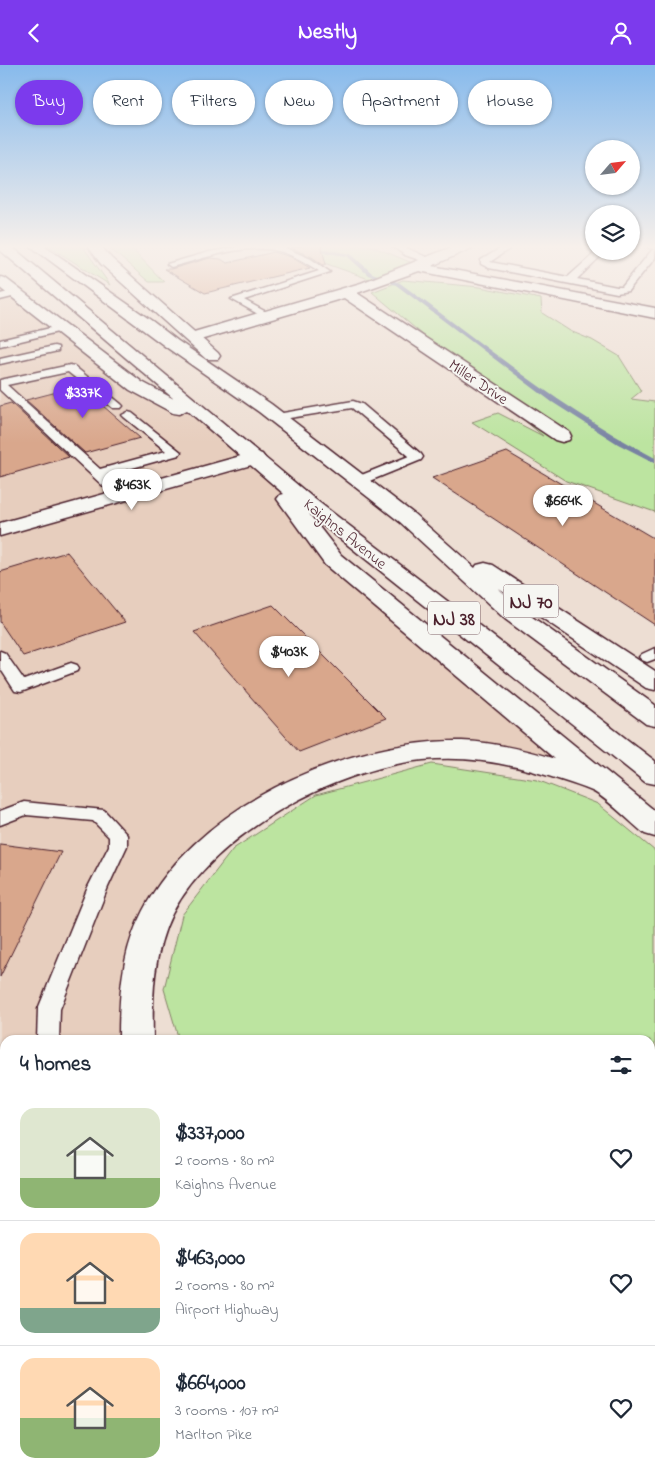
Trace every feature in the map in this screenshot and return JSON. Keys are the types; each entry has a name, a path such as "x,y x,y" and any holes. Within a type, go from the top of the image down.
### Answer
{"main road":[{"path":"40,311 136,386 222,432"},
{"name":"Kaighns Avenue","path":"79,311 222,432 369,552 655,775"},
{"name":"NJ 38","path":"129,311 172,345 271,413 407,518 513,614 655,718"},
{"path":"163,311 193,337 271,413"},
{"path":"193,337 284,311"},
{"name":"Miller Drive","path":"372,311 562,436"},
{"path":"0,530 255,458 333,560 655,827"},
{"name":"NJ 70","path":"407,518 566,625 655,682"},
{"path":"566,625 652,657"},
{"path":"138,1035 136,996 144,948 156,915 170,889 186,870 233,828 257,811 304,785 358,763 421,751 461,749 512,756 602,784"}],"lane":[{"path":"258,311 267,316"},
{"path":"0,343 63,328"},
{"path":"0,361 54,349"},
{"path":"0,384 70,368 117,405"},
{"path":"0,384 122,496"},
{"path":"271,413 348,404 358,406 417,457 358,481"},
{"path":"98,474 175,452 128,415"},
{"path":"0,656 22,687 71,667"},
{"path":"0,818 24,808 98,815 118,835 118,846 98,887 49,1009 48,1035"}],"shaded area":[{"path":"0,311 39,311 136,386 222,432 255,458 333,560 602,784 441,750 304,785 171,889 137,1035 0,1035"}],"green space":[{"path":"395,311 542,311 542,313 570,331 592,340 619,356 641,391 631,399 655,402 655,512 566,481 472,422 498,413 543,436"},
{"path":"432,764 537,780 598,804 655,851 655,1035 178,1035 164,989 182,915 233,849 316,795"}],"building":[{"path":"80,386 140,438 85,453 26,400"},
{"path":"11,403 69,457 0,477 0,406"},
{"path":"507,452 655,539 655,625 432,478"},
{"path":"67,552 125,622 23,656 0,622 0,572"},
{"path":"273,605 386,718 299,752 194,632"},
{"path":"0,844 61,852 0,977"}],"waterway":[{"path":"434,311 587,423 655,461"}]}
